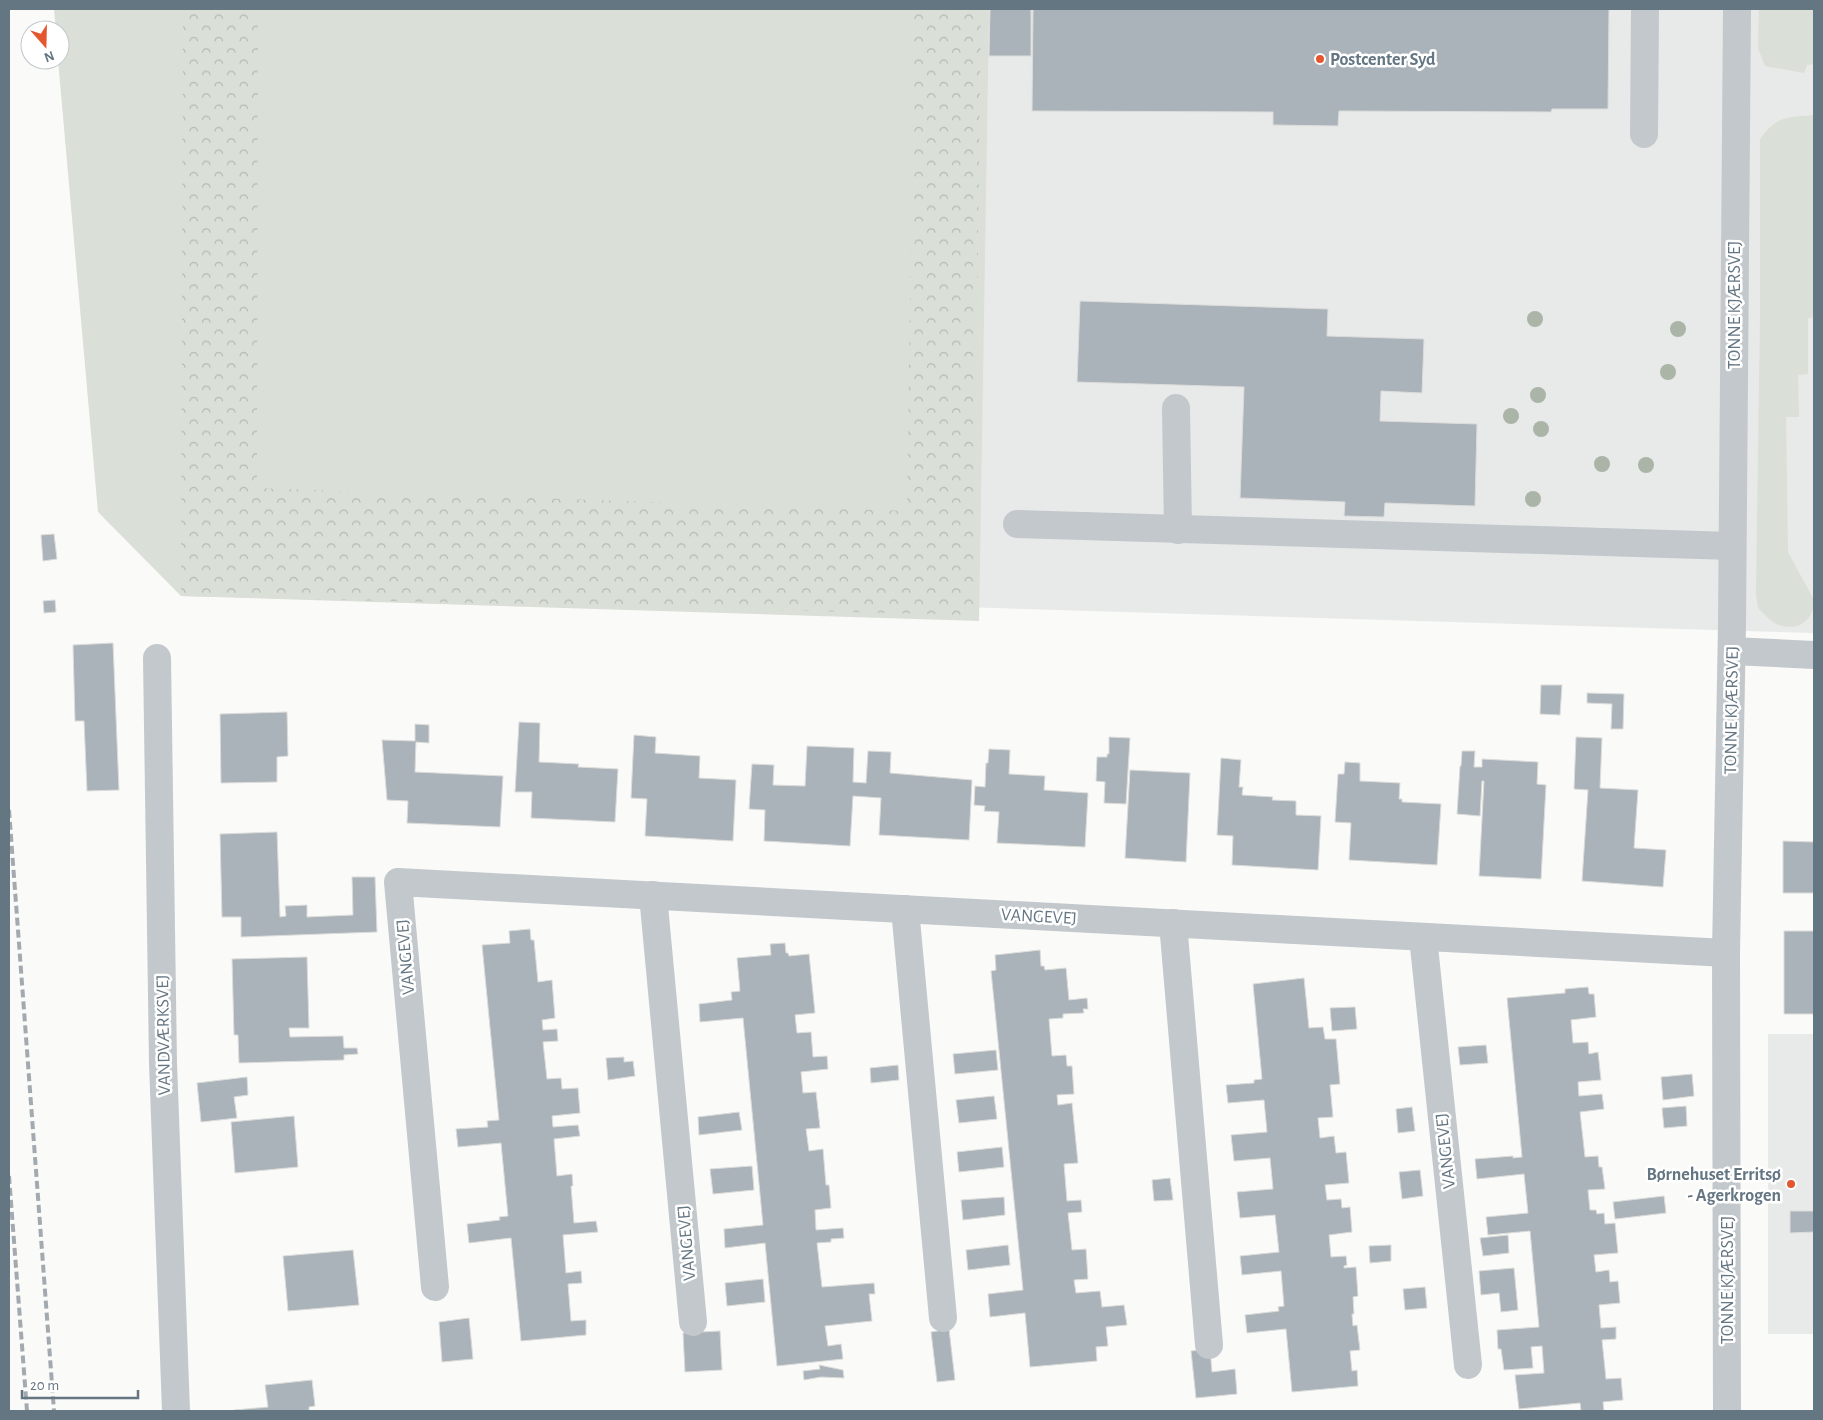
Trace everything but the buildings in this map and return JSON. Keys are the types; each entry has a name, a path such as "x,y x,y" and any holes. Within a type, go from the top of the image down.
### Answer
{"street":[{"path":"1644,134 1646,9"},
{"name":"TONNE KJÆRSVEJ","path":"1727,1411 1726,953 1732,651 1737,9"},
{"path":"1176,408 1178,530"},
{"path":"1017,524 1732,546"},
{"path":"1732,651 1814,655"},
{"name":"VANDVÆRKSVEJ","path":"157,658 163,1062 176,1411"},
{"name":"VANGEVEJ","path":"435,1287 398,882 1726,953"},
{"name":"VANGEVEJ","path":"653,895 693,1322"},
{"path":"905,909 943,1318"},
{"path":"1173,923 1210,1345"},
{"name":"VANGEVEJ","path":"1422,937 1468,1365"}],"shaded area":[{"path":"948,9 1814,9 1814,633 930,606"},
{"name":"Børnehuset Erritsø - Agerkrogen","path":"1768,1034 1814,1034 1814,1334 1768,1334"}],"green space":[{"path":"54,9 989,9 979,621 181,596 98,512 59,70 70,70 70,20 55,20"},
{"path":"183,9 258,9 257,488 907,511 914,9 981,9 973,615 181,596"},
{"path":"1759,9 1814,9 1814,64 1807,65 1804,73 1765,66 1758,48"},
{"path":"1814,115 1814,317 1808,318 1808,374 1798,375 1799,417 1786,417 1788,552 1814,600 1813,610 1809,617 1803,623 1789,627 1773,622 1761,612 1756,595 1760,318 1760,139 1766,131 1783,119"}],"railway":[{"path":"9,810 54,1411"},
{"path":"9,1176 27,1411"}],"place":[{"name":"Postcenter Syd","path":"1320,59"},
{"name":"Børnehuset Erritsø - Agerkrogen","path":"1791,1184"}]}
